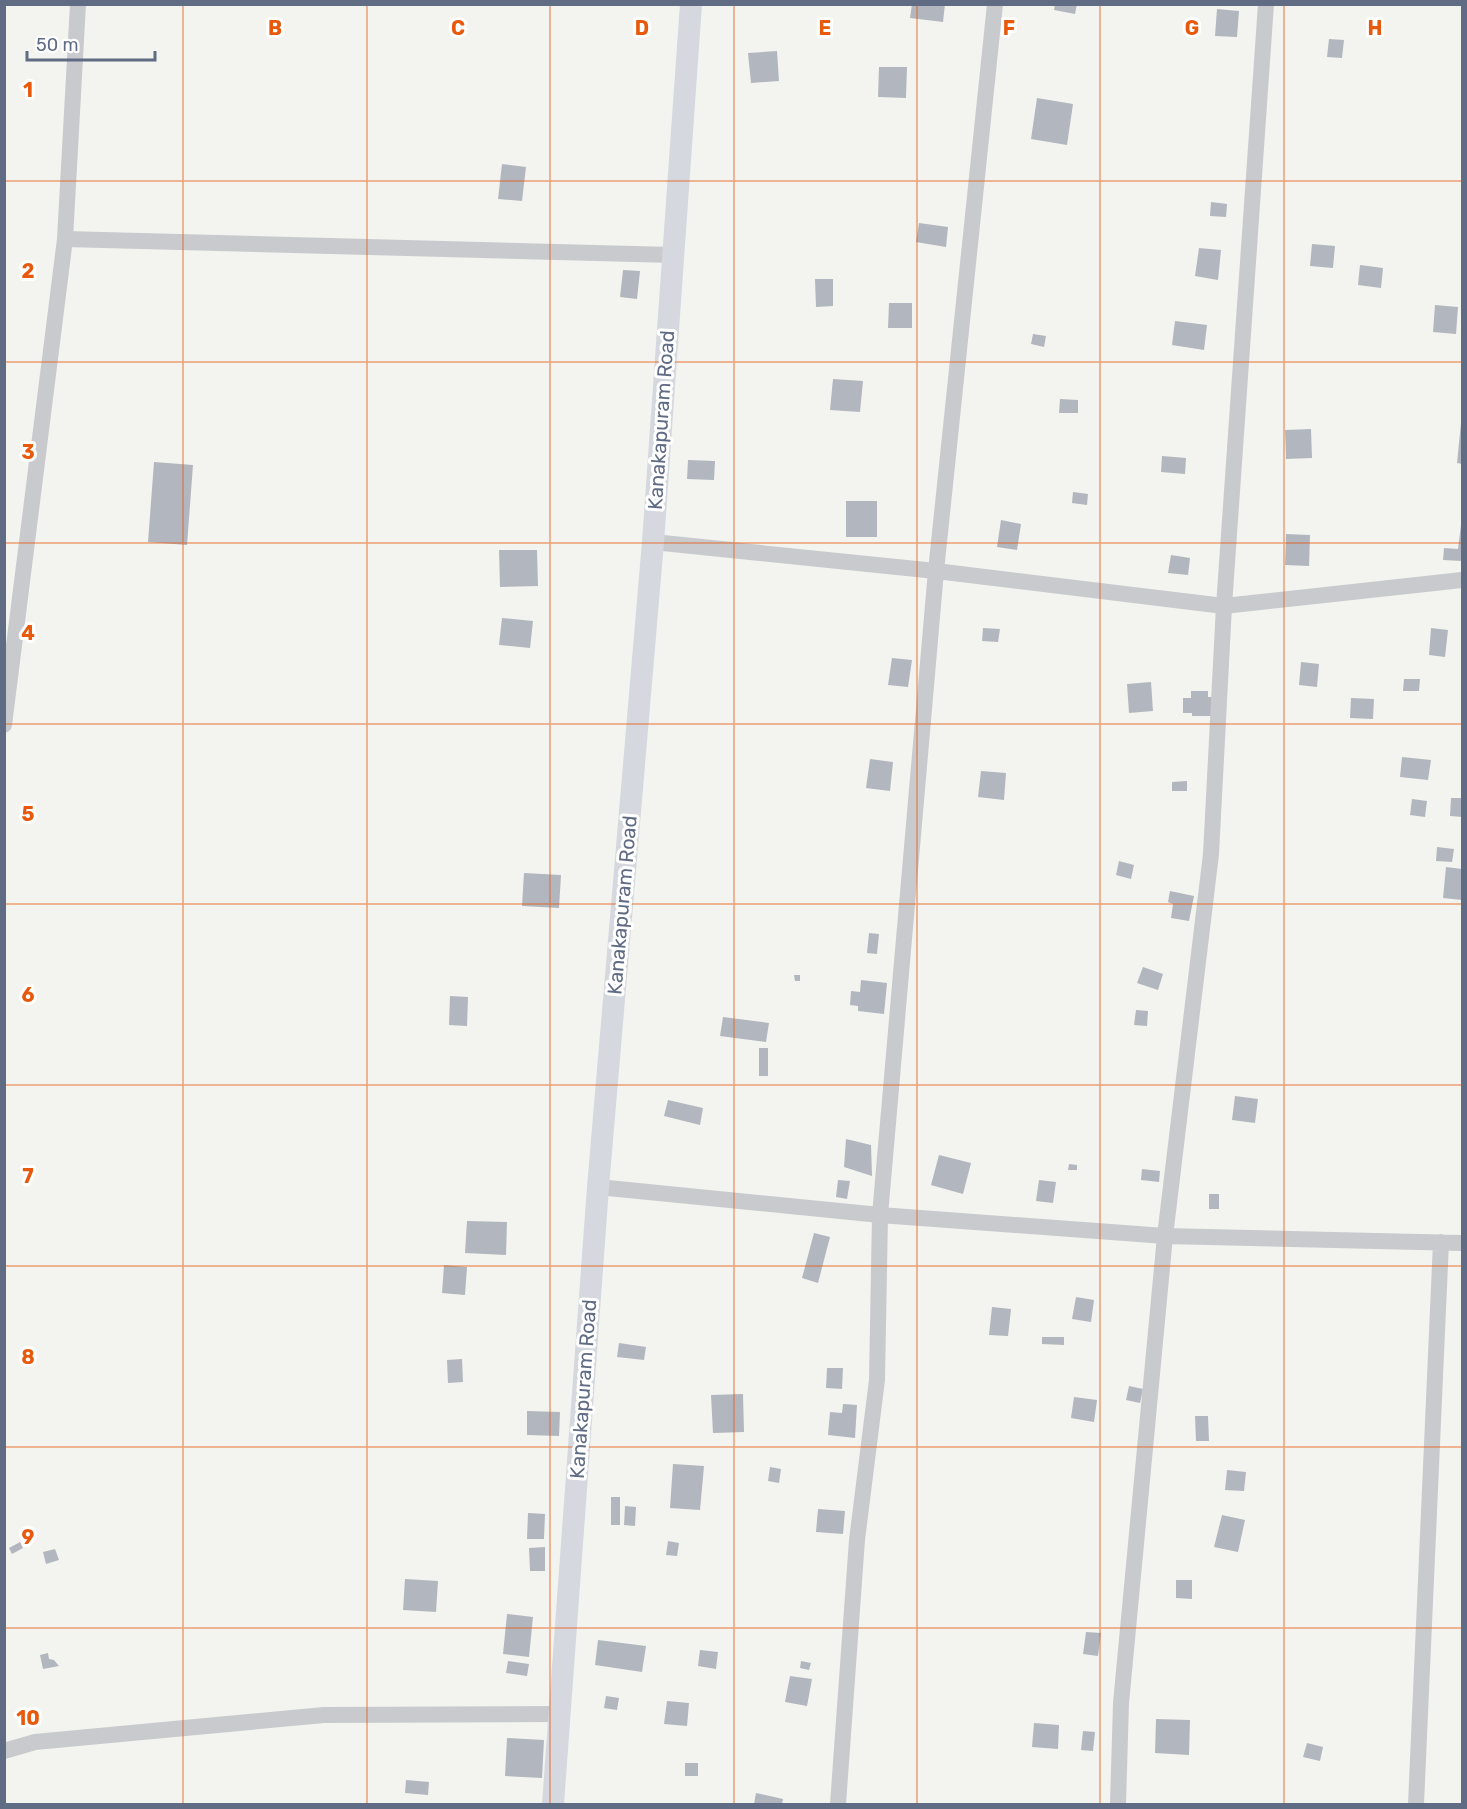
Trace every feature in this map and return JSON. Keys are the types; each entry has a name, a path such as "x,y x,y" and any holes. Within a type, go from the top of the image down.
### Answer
{"street":[{"path":"4,725 65,239 78,4"},
{"name":"Kanakapuram Road","path":"553,1804 598,1187 653,542 691,4"},
{"path":"838,1804 857,1540 877,1380 880,1215 936,572 995,4"},
{"path":"1118,1804 1120,1703 1165,1236 1211,854 1224,606 1266,4"},
{"path":"65,239 673,255"},
{"path":"653,542 1224,606 1462,580"},
{"path":"4,587 22,588"},
{"path":"598,1187 880,1215 1165,1236 1462,1243"},
{"path":"1416,1804 1441,1242"},
{"path":"4,1751 35,1742 324,1714 559,1714"}],"building":[{"path":"912,4 945,4 943,22 910,18"},
{"path":"1055,4 1077,4 1075,14 1054,10"},
{"path":"1217,9 1239,11 1237,37 1215,36"},
{"path":"1329,39 1344,40 1342,58 1327,57"},
{"path":"777,51 779,81 751,83 748,53"},
{"path":"879,67 907,67 906,98 878,97"},
{"path":"1037,98 1073,104 1067,145 1031,139"},
{"path":"502,164 526,167 522,201 498,199"},
{"path":"1211,202 1227,204 1226,217 1210,216"},
{"path":"919,223 948,227 946,247 916,242"},
{"path":"1312,244 1335,246 1333,268 1310,266"},
{"path":"1199,248 1221,250 1218,280 1195,276"},
{"path":"1360,265 1383,268 1381,288 1358,285"},
{"path":"623,270 640,271 637,299 620,297"},
{"path":"815,279 833,279 833,306 816,307"},
{"path":"889,303 912,303 912,328 888,328"},
{"path":"1435,305 1458,307 1456,334 1433,332"},
{"path":"1175,321 1207,325 1204,350 1172,345"},
{"path":"1033,334 1046,336 1044,347 1031,344"},
{"path":"833,379 863,381 860,412 830,410"},
{"path":"1060,399 1078,400 1078,413 1059,413"},
{"path":"1462,423 1462,464 1457,463"},
{"path":"1311,429 1312,458 1286,459 1285,430"},
{"path":"1162,456 1186,458 1185,474 1161,472"},
{"path":"688,460 715,461 714,480 687,479"},
{"path":"154,462 193,465 187,545 148,542"},
{"path":"1073,492 1088,494 1087,505 1072,503"},
{"path":"846,501 877,501 877,537 846,537"},
{"path":"1001,520 1021,524 1017,550 997,547"},
{"path":"1461,525 1462,561 1443,560 1444,548 1458,549"},
{"path":"1286,534 1310,535 1309,566 1285,565"},
{"path":"499,550 537,550 538,586 500,587"},
{"path":"1171,555 1190,558 1188,575 1168,573"},
{"path":"502,618 533,621 530,648 499,645"},
{"path":"983,628 1000,629 998,642 982,641"},
{"path":"1431,628 1448,630 1445,657 1429,655"},
{"path":"892,658 912,660 908,687 888,685"},
{"path":"1301,662 1319,664 1317,687 1299,685"},
{"path":"1404,679 1420,679 1419,691 1403,691"},
{"path":"1151,682 1153,711 1129,713 1127,684"},
{"path":"1191,691 1208,691 1208,697 1212,697 1212,716 1192,716 1192,713 1183,713 1183,698 1191,698"},
{"path":"1351,698 1374,699 1373,719 1350,718"},
{"path":"1402,757 1431,760 1428,780 1400,777"},
{"path":"870,759 893,762 890,791 866,788"},
{"path":"981,771 1006,773 1004,800 978,797"},
{"path":"1187,781 1187,791 1172,791 1172,782"},
{"path":"1451,798 1462,798 1462,817 1450,816"},
{"path":"1412,799 1427,801 1425,817 1410,815"},
{"path":"1437,847 1454,849 1452,862 1436,861"},
{"path":"1119,861 1134,865 1131,879 1116,875"},
{"path":"1446,867 1462,869 1462,900 1443,898"},
{"path":"524,873 561,875 559,908 522,906"},
{"path":"1170,891 1194,896 1189,921 1171,918 1173,904 1168,902"},
{"path":"869,933 879,934 877,954 867,953"},
{"path":"1143,967 1163,974 1158,990 1137,983"},
{"path":"794,975 800,975 800,981 795,981"},
{"path":"861,980 887,983 884,1014 858,1011 858,1006 850,1005 851,991 860,992"},
{"path":"450,996 468,997 467,1026 449,1025"},
{"path":"1136,1010 1148,1011 1147,1026 1134,1025"},
{"path":"723,1017 769,1023 766,1042 720,1036"},
{"path":"759,1048 768,1048 768,1076 759,1076"},
{"path":"1235,1096 1258,1099 1255,1123 1232,1120"},
{"path":"668,1100 703,1108 700,1125 664,1116"},
{"path":"846,1139 871,1145 872,1176 844,1167"},
{"path":"939,1155 971,1163 963,1194 931,1185"},
{"path":"1069,1164 1077,1165 1077,1170 1068,1170"},
{"path":"1142,1169 1160,1171 1159,1182 1141,1180"},
{"path":"838,1180 850,1181 847,1199 836,1197"},
{"path":"1039,1180 1056,1182 1053,1203 1036,1201"},
{"path":"1209,1194 1219,1194 1219,1209 1209,1209"},
{"path":"467,1221 507,1222 506,1255 465,1253"},
{"path":"814,1233 830,1237 818,1283 802,1278"},
{"path":"444,1265 467,1267 465,1295 442,1293"},
{"path":"1076,1297 1094,1300 1091,1322 1072,1319"},
{"path":"992,1307 1011,1309 1008,1336 989,1335"},
{"path":"1042,1337 1064,1337 1064,1345 1042,1344"},
{"path":"619,1343 646,1347 644,1360 617,1357"},
{"path":"462,1359 463,1382 448,1383 447,1360"},
{"path":"827,1368 843,1368 842,1389 826,1388"},
{"path":"1129,1386 1143,1389 1140,1403 1126,1400"},
{"path":"743,1394 744,1432 713,1433 711,1395"},
{"path":"1074,1397 1097,1400 1094,1422 1071,1418"},
{"path":"843,1404 857,1405 855,1438 828,1435 830,1412 842,1413"},
{"path":"527,1411 560,1412 559,1436 527,1435"},
{"path":"1195,1416 1208,1416 1209,1441 1196,1441"},
{"path":"673,1464 704,1466 700,1510 670,1508"},
{"path":"770,1467 781,1469 779,1483 768,1481"},
{"path":"1227,1470 1246,1472 1244,1491 1225,1490"},
{"path":"611,1497 620,1497 620,1525 611,1525"},
{"path":"625,1506 636,1507 635,1526 624,1525"},
{"path":"818,1509 845,1511 843,1534 816,1532"},
{"path":"528,1513 545,1514 544,1539 527,1539"},
{"path":"1222,1515 1245,1520 1238,1552 1214,1547"},
{"path":"668,1541 679,1543 677,1556 666,1555"},
{"path":"20,1542 23,1548 12,1554 9,1548"},
{"path":"545,1547 545,1571 530,1571 529,1548"},
{"path":"55,1549 59,1560 46,1564 43,1552"},
{"path":"405,1579 438,1581 436,1612 403,1610"},
{"path":"1176,1580 1192,1580 1192,1599 1176,1598"},
{"path":"507,1614 533,1617 529,1657 503,1654"},
{"path":"1086,1632 1101,1633 1098,1656 1083,1654"},
{"path":"598,1640 646,1646 642,1672 595,1665"},
{"path":"700,1650 718,1652 716,1669 698,1666"},
{"path":"48,1653 49,1659 54,1660 59,1666 43,1669 40,1655"},
{"path":"508,1661 529,1664 527,1676 506,1673"},
{"path":"801,1661 811,1663 809,1670 800,1668"},
{"path":"790,1676 812,1679 807,1706 785,1702"},
{"path":"606,1696 619,1698 617,1710 604,1708"},
{"path":"667,1701 689,1703 687,1726 664,1724"},
{"path":"1156,1719 1190,1720 1189,1755 1155,1753"},
{"path":"1034,1723 1059,1725 1058,1749 1032,1747"},
{"path":"1083,1731 1095,1732 1093,1751 1081,1750"},
{"path":"507,1738 544,1740 542,1778 505,1776"},
{"path":"1307,1743 1323,1747 1320,1761 1303,1757"},
{"path":"685,1763 698,1763 698,1776 685,1776"},
{"path":"406,1780 429,1782 428,1795 405,1793"},
{"path":"756,1793 783,1799 782,1804 754,1804"}]}
